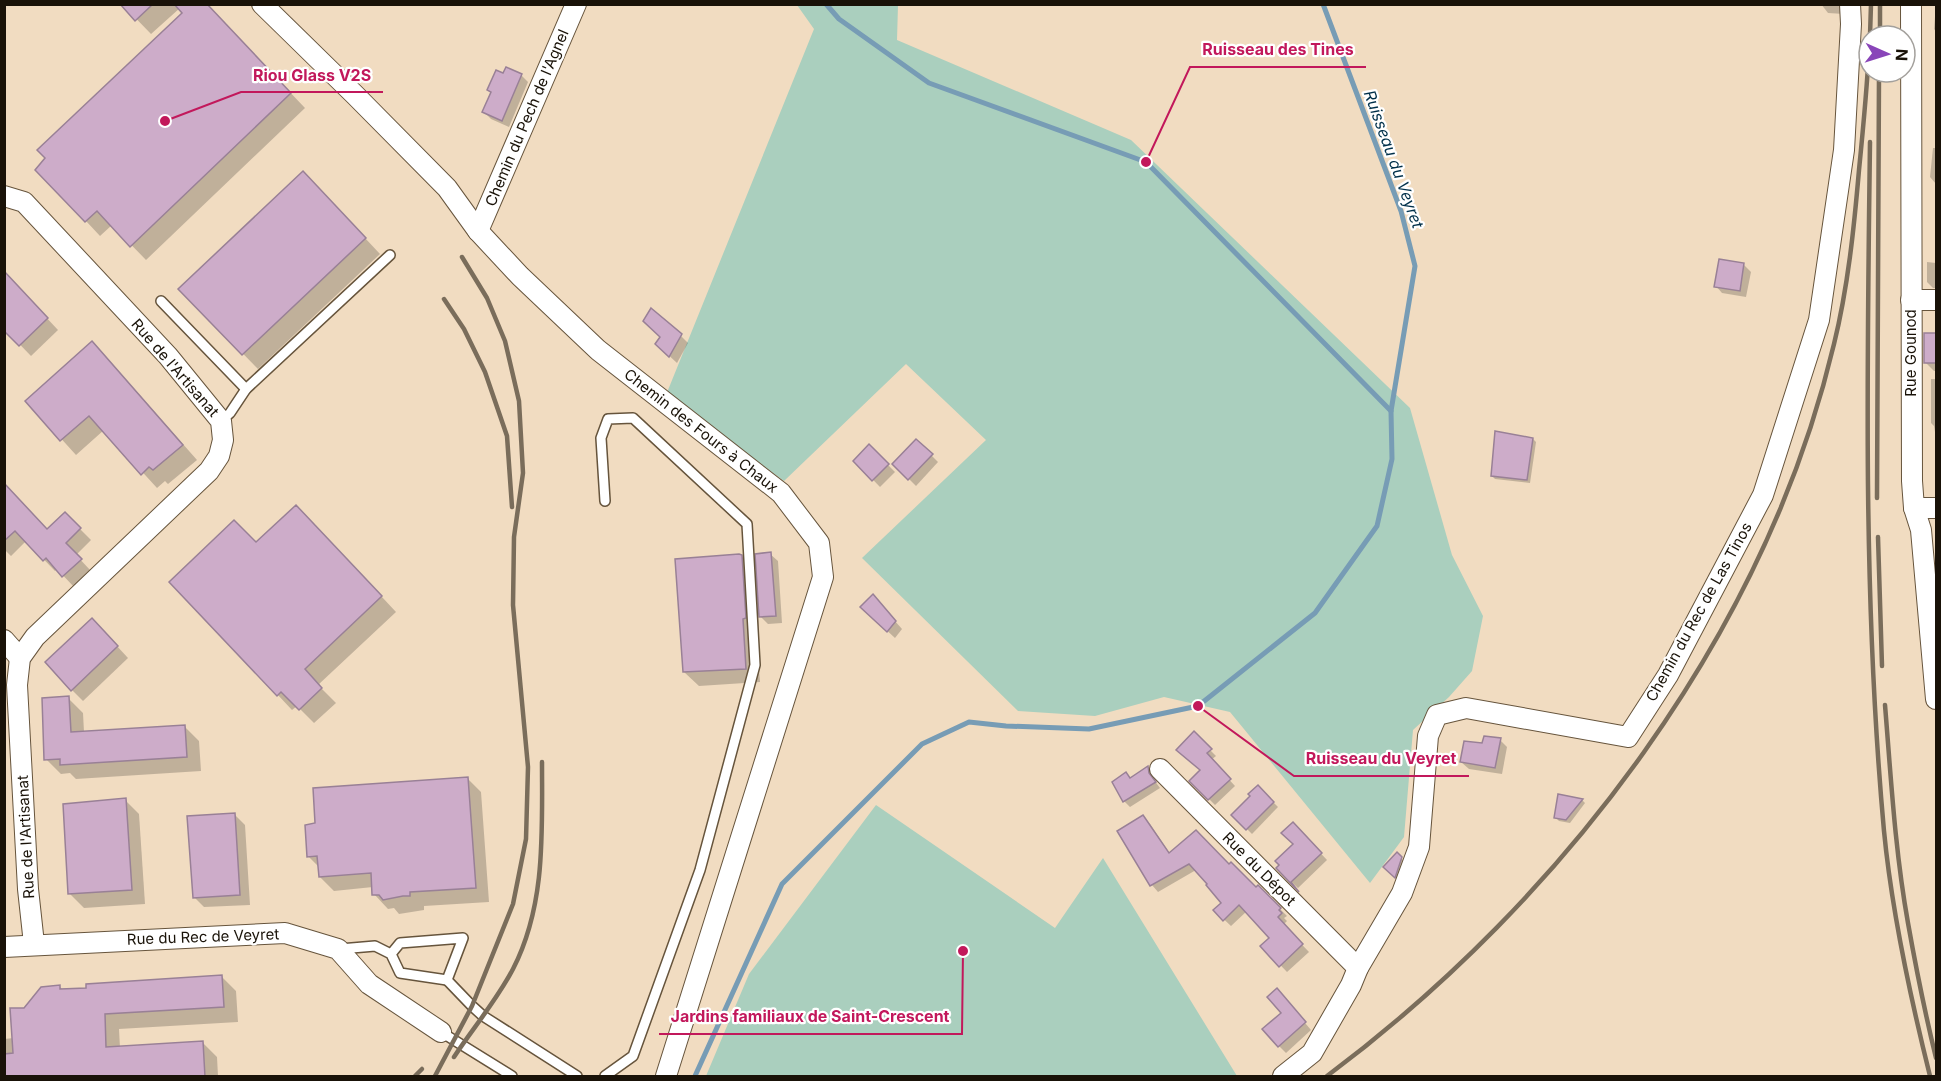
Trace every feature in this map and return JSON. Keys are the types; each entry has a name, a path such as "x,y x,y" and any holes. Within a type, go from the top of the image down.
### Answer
{"street":[{"name":"Chemin des Fours à Chaux","path":"262,4 447,188 478,231 520,276 598,350 782,493 819,543 823,577 666,1077"},
{"name":"Chemin du Pech de l'Agnel","path":"478,231 576,4"},
{"name":"Chemin du Rec de Las Tinos","path":"1283,1077 1312,1053 1402,893 1419,847 1428,736 1437,715 1466,708 1628,737 1668,675 1763,495 1819,320 1844,150 1851,24 1850,4"},
{"name":"Rue Gounod","path":"1911,4 1912,481 1914,508 1921,530 1936,699"},
{"name":"Rue de l'Artisanat","path":"4,196 24,202 168,356 221,421 223,440 219,456 209,471 35,637 20,658 17,685 28,889 34,944"},
{"path":"1911,300 1936,300"},
{"path":"1914,508 1936,508"},
{"path":"4,640 20,658"},
{"name":"Rue du Dépot","path":"1160,769 1358,968"},
{"name":"Rue du Rec de Veyret","path":"4,947 285,933 338,950 369,984 441,1032"}],"lane":[{"path":"221,421 246,389 390,255"},
{"path":"161,301 246,389"},
{"path":"605,501 601,438 608,419 633,418 747,524 755,665 700,870 633,1056 605,1077"},
{"path":"392,954 400,943 463,938 447,980"},
{"path":"338,950 375,946 392,954 400,974 447,980 483,1016 577,1077"},
{"path":"441,1032 512,1077"}],"green space":[{"path":"797,5 898,5 897,40 1131,140 1410,408 1452,555 1483,616 1472,671 1449,697 1413,730 1404,837 1370,883 1230,712 1164,697 1095,716 1018,711 862,558 986,440 906,364 784,481 666,395 814,29"},
{"path":"876,805 1055,928 1103,858 1237,1076 706,1076 749,974"}],"building":[{"path":"120,4 153,4 135,21"},
{"path":"174,4 207,4 291,93 130,247 97,211 85,222 35,170 45,158 37,150 182,13"},
{"path":"506,67 522,74 502,121 482,112 491,92 487,90 496,70 503,73"},
{"path":"303,171 366,238 242,355 178,289"},
{"path":"1719,259 1744,263 1740,291 1714,287"},
{"path":"4,271 48,318 19,346 4,331"},
{"path":"651,308 682,334 669,357 655,344 660,337 643,321"},
{"path":"1924,333 1936,333 1936,363 1924,363"},
{"path":"92,341 183,445 153,470 149,467 141,475 89,416 60,441 25,401"},
{"path":"1495,431 1533,438 1527,480 1491,476"},
{"path":"916,439 933,454 908,480 892,464"},
{"path":"869,444 889,464 872,481 853,461"},
{"path":"4,483 47,529 65,512 81,528 66,543 82,559 62,577 46,558 43,561 15,531 4,541"},
{"path":"296,505 382,596 305,669 322,688 299,710 281,692 277,696 169,582 234,520 256,542"},
{"path":"771,552 776,616 759,617 755,554"},
{"path":"742,555 746,618 743,619 746,669 683,672 675,559"},
{"path":"873,594 896,621 887,632 860,607"},
{"path":"92,618 118,646 71,691 45,662"},
{"path":"69,696 71,732 185,725 187,757 60,765 60,759 44,760 42,698"},
{"path":"1194,731 1212,749 1207,753 1231,779 1208,800 1189,781 1200,770 1176,750"},
{"path":"1484,736 1501,738 1495,768 1460,762 1464,741 1482,743"},
{"path":"1148,766 1149,773 1156,782 1123,802 1112,782 1126,772 1130,778"},
{"path":"468,777 476,888 410,892 410,896 383,900 379,895 372,895 371,873 319,877 317,856 307,857 305,825 315,823 313,788"},
{"path":"1258,785 1274,802 1246,830 1231,815"},
{"path":"1558,794 1583,799 1566,820 1554,818"},
{"path":"126,798 132,890 68,894 63,804"},
{"path":"235,813 240,895 193,898 187,816"},
{"path":"1143,815 1169,853 1196,830 1229,864 1231,862 1281,908 1279,910 1282,913 1278,917 1303,944 1279,967 1260,946 1269,938 1239,905 1223,921 1213,910 1221,903 1189,864 1150,886 1117,831"},
{"path":"1293,822 1322,853 1291,882 1299,892 1276,868 1279,865 1275,861 1293,844 1281,833"},
{"path":"1397,852 1402,857 1395,878 1383,867"},
{"path":"222,975 224,1007 105,1014 106,1047 203,1041 205,1077 4,1077 4,1054 13,1053 10,1008 24,1008 41,987 60,985 60,989 86,988 86,984"},
{"path":"1277,988 1306,1022 1278,1047 1262,1029 1281,1013 1267,997"}],"waterway":[{"path":"826,4 839,19 929,83 1146,162 1391,411"},
{"name":"Ruisseau du Veyret","path":"695,1076 782,884 922,744 969,722 1006,726 1089,729 1198,706 1315,613 1377,526 1392,459 1391,411 1415,266 1401,211 1323,4"}],"railway":[{"path":"1870,24 1871,4"},
{"path":"1880,4 1880,24"},
{"path":"1327,1076 1414,1006 1496,928 1573,843 1643,753 1706,657 1759,556 1802,452 1834,344 1853,236 1867,84"},
{"path":"1877,498 1879,84"},
{"path":"1870,142 1868,487 1877,745 1892,893 1909,985 1930,1076"},
{"path":"435,1076 472,1006 513,904 526,839 528,767 513,605 514,537 523,473 519,401 505,341 487,298 462,257"},
{"path":"444,299 464,329 485,372 507,436 512,507"},
{"path":"1878,537 1882,666"},
{"path":"1885,705 1900,869 1917,974 1936,1058"},
{"path":"454,1057 507,980 524,945 537,894 540,868 542,762"},
{"path":"415,1076 422,1069"}],"place":[{"name":"Riou Glass V2S","path":"165,121"},
{"name":"Ruisseau des Tines","path":"1146,162"},
{"name":"Ruisseau du Veyret","path":"1198,706"},
{"name":"Jardins familiaux de Saint-Crescent","path":"963,951"}]}
